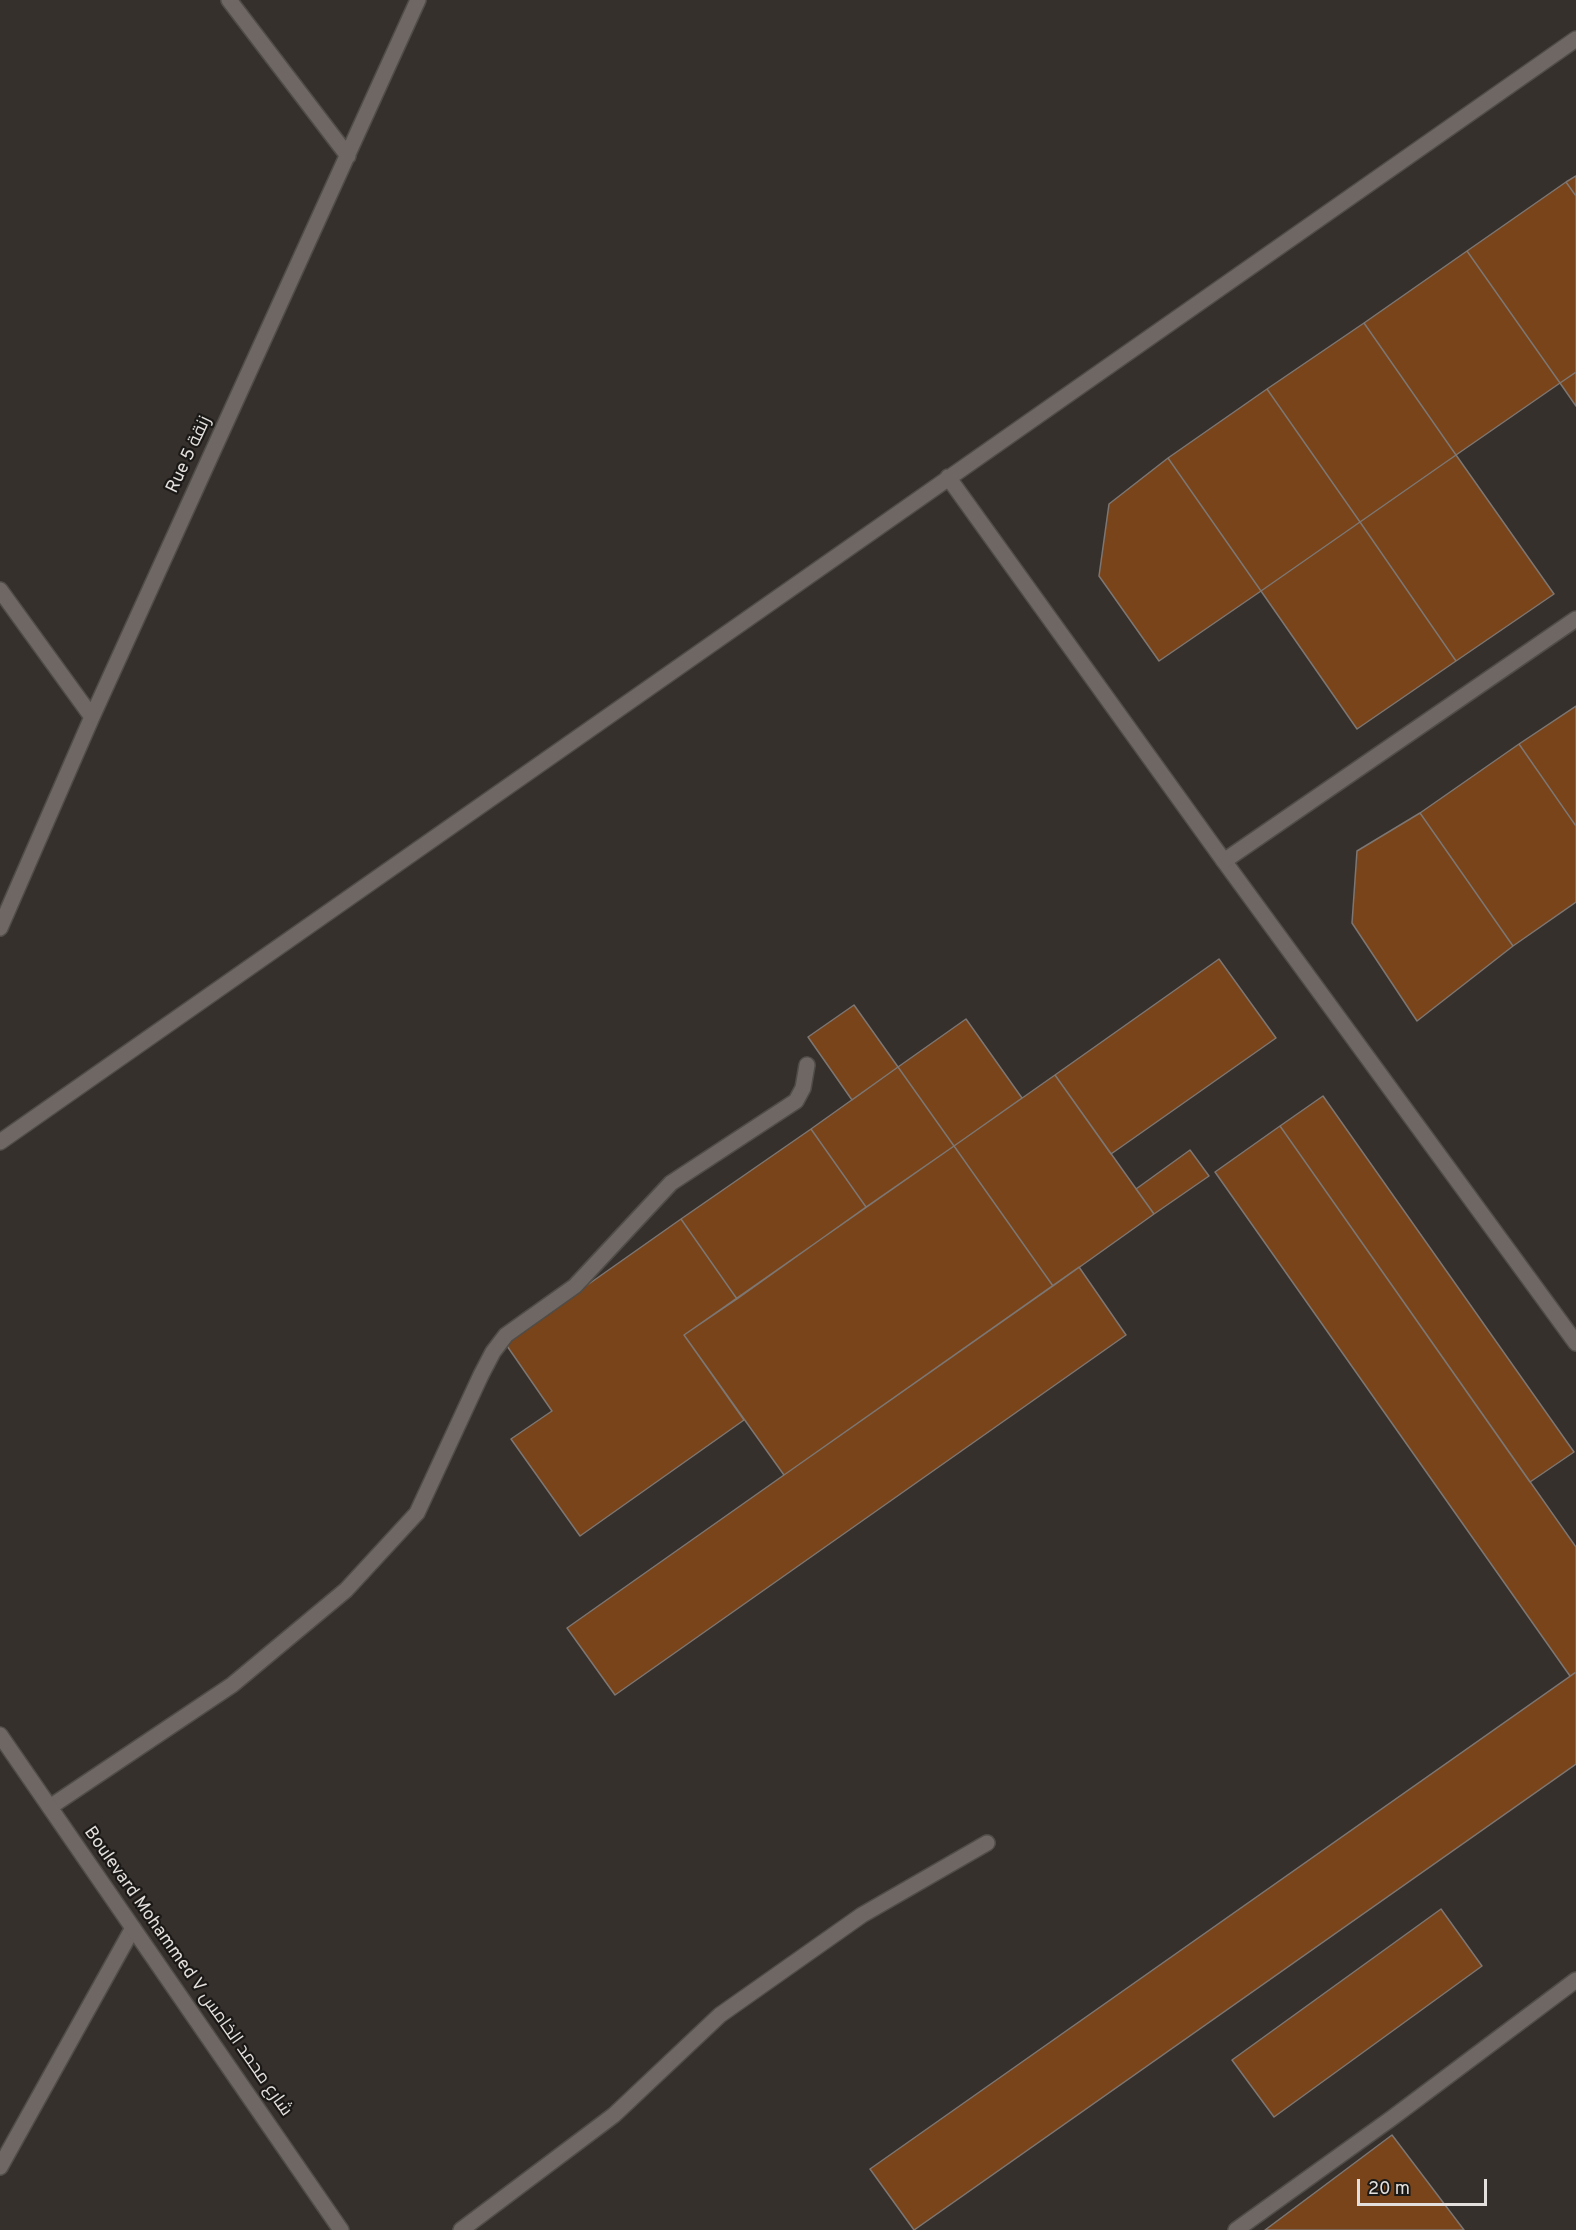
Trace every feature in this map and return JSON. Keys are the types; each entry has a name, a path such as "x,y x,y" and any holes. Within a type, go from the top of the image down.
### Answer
{"street":[{"path":"229,0 348,156"},
{"name":"Rue 5 زنقة","path":"0,928 92,717 418,0"},
{"path":"0,1142 1576,39"},
{"path":"948,477 1224,861 1576,1343"},
{"path":"0,590 92,717"},
{"path":"1224,861 1576,620"},
{"path":"50,1807 232,1685 346,1590 417,1513 481,1375 493,1352 506,1335 575,1286 671,1183 796,1101 803,1088 807,1065"},
{"name":"Boulevard Mohammed V شارع محمد الخامس","path":"0,1735 341,2230"},
{"path":"461,2230 614,2115 720,2015 862,1915 987,1843"},
{"path":"0,2167 133,1928"},
{"path":"1236,2230 1392,2118 1576,1980"}],"building":[{"path":"1576,176 1576,196 1566,182"},
{"path":"1566,182 1576,196 1576,372 1560,383 1467,251"},
{"path":"1467,251 1560,383 1456,455 1364,323"},
{"path":"1364,323 1456,455 1360,522 1267,389"},
{"path":"1576,372 1576,406 1560,383"},
{"path":"1267,389 1360,522 1261,591 1168,458"},
{"path":"1456,455 1554,594 1456,661 1360,522"},
{"path":"1168,458 1261,591 1159,661 1099,576 1109,504"},
{"path":"1360,522 1456,661 1357,729 1261,591"},
{"path":"1576,706 1576,826 1519,744"},
{"path":"1519,744 1576,826 1576,902 1513,946 1420,813"},
{"path":"1420,813 1513,946 1417,1021 1352,923 1357,851"},
{"path":"1219,959 1276,1038 1111,1154 1055,1075"},
{"path":"854,1005 898,1067 852,1100 808,1037"},
{"path":"966,1019 1022,1098 954,1146 898,1067"},
{"path":"898,1067 954,1146 866,1207 811,1129"},
{"path":"1055,1075 1154,1214 1053,1286 954,1146"},
{"path":"1323,1096 1574,1452 1530,1482 1280,1126"},
{"path":"1280,1126 1576,1547 1576,1672 1570,1676 1215,1172"},
{"path":"811,1129 866,1207 737,1299 681,1219"},
{"path":"954,1146 1053,1286 784,1475 684,1335"},
{"path":"1190,1150 1209,1176 1154,1214 1136,1189"},
{"path":"681,1219 737,1299 684,1335 744,1420 580,1536 511,1439 552,1411 505,1343"},
{"path":"1079,1267 1126,1335 615,1695 567,1628"},
{"path":"1576,1672 1576,1764 914,2230 870,2169"},
{"path":"1441,1909 1482,1966 1274,2117 1232,2060"},
{"path":"1392,2135 1464,2230 1265,2230"}]}
